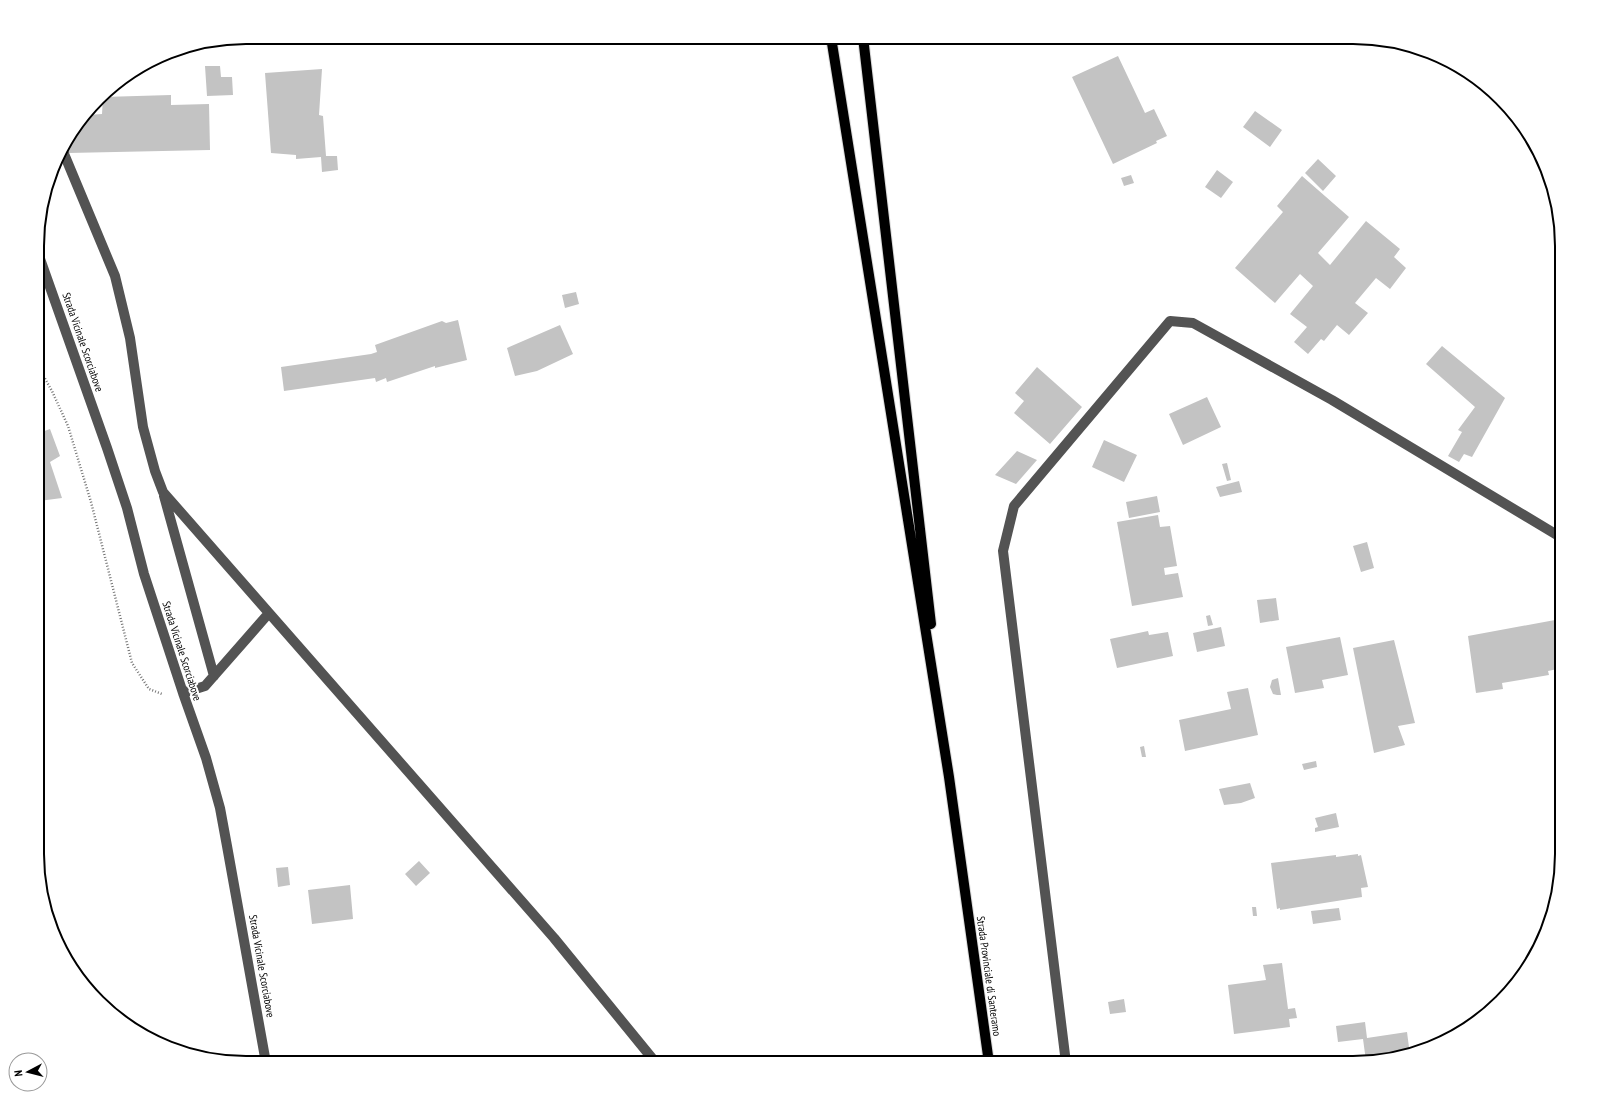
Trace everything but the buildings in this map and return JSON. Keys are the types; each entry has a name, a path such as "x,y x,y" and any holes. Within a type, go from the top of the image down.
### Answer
{"main road":[{"path":"832,44 949,777"},
{"path":"864,44 949,777"},
{"name":"Strada Provinciale di Santeramo","path":"949,777 988,1056"}],"street":[{"path":"65,157 115,276 130,338 143,426 155,471 163,492 214,676"},
{"name":"Strada Vicinale Scorciabove","path":"44,270 127,508 144,574 206,758 220,808 239,906 265,1056"},
{"path":"1065,1056 1003,551 1014,506 1170,321 1194,323 1332,400 1555,534"},
{"path":"163,492 554,938 650,1056"},
{"path":"183,693 206,686 269,613"}],"path":[{"path":"44,377 68,426 93,510 132,663 149,689 161,694 183,693"}]}
